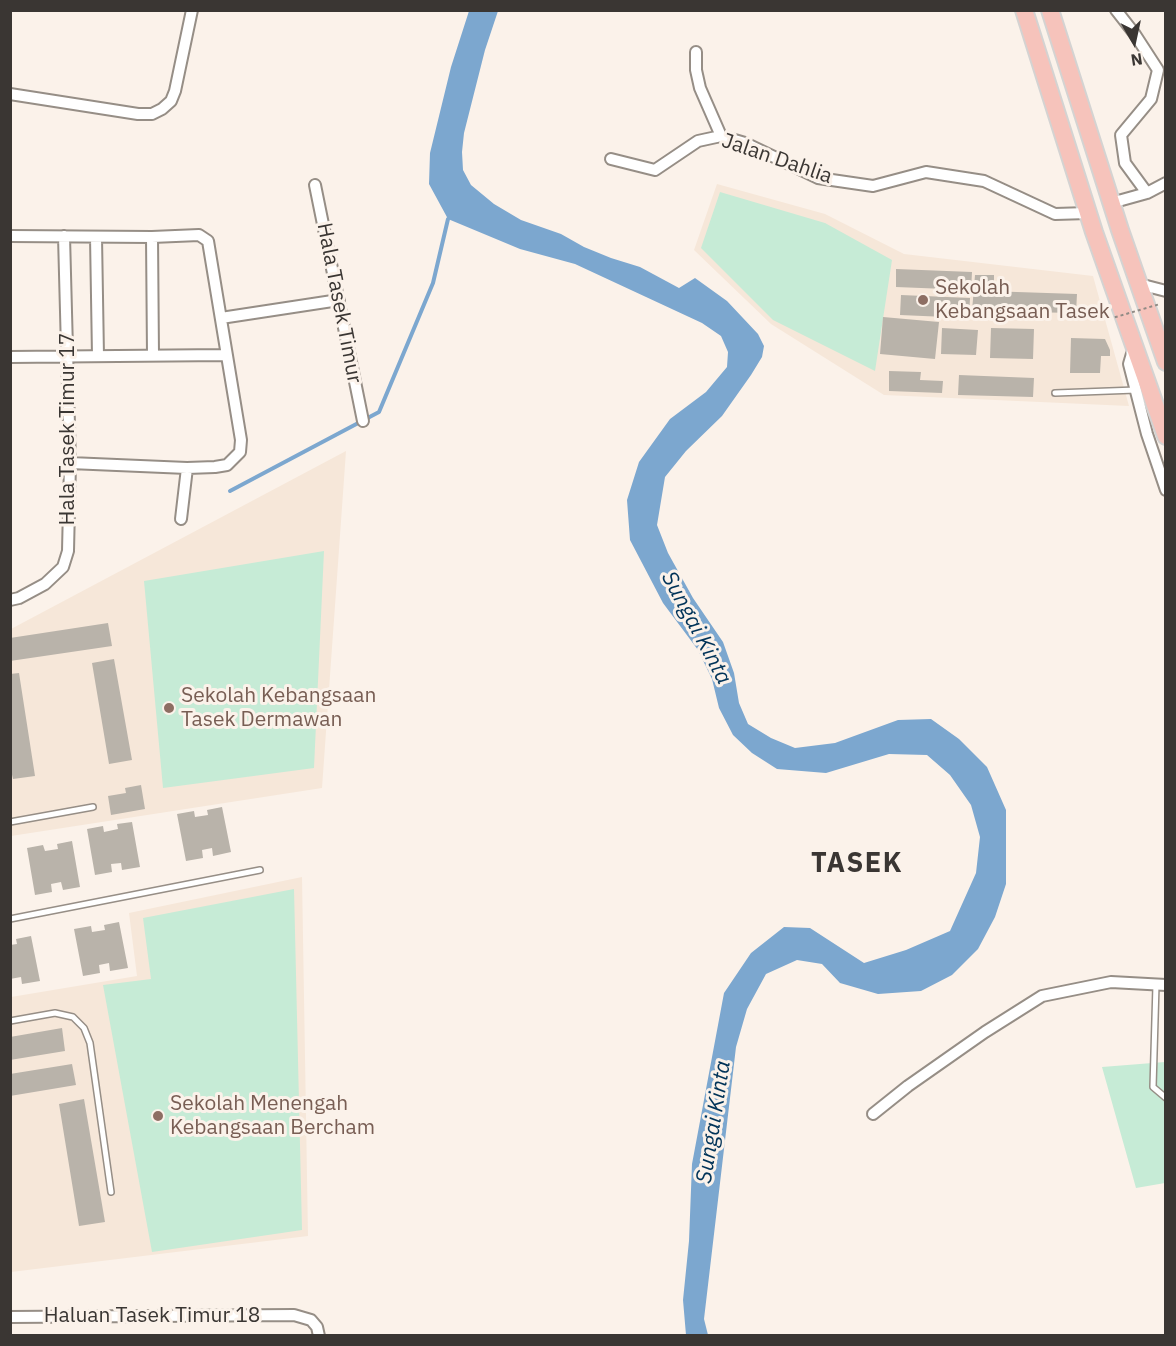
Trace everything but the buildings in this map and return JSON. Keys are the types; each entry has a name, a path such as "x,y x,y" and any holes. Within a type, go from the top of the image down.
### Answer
{"main road":[{"path":"1024,10 1089,213 1166,436"},
{"path":"1050,10 1111,203 1166,362"}],"street":[{"path":"10,94 138,114 152,114 171,101 175,91 192,10"},
{"path":"1116,10 1158,70 1152,99 1121,135 1125,163 1147,193"},
{"path":"696,52 696,70 700,88 721,136"},
{"name":"Jalan Dahlia","path":"611,159 655,170 698,141 721,136 745,143 818,178 873,186 926,172 984,181 1055,214 1089,213"},
{"path":"1111,203 1147,193 1166,183"},
{"name":"Hala Tasek Timur","path":"315,185 363,421"},
{"path":"10,236 199,235 208,241 225,355 241,440 240,452 227,465 187,468 70,463"},
{"name":"Hala Tasek Timur 17","path":"15,599 45,584 63,567 68,551 70,463 64,236"},
{"path":"96,237 98,356"},
{"path":"152,237 153,356"},
{"path":"1139,284 1166,291"},
{"path":"221,318 339,300"},
{"path":"1134,347 1129,364 1145,425 1166,490"},
{"path":"10,357 225,355"},
{"path":"1145,425 1166,441"},
{"path":"181,519 187,468"},
{"path":"873,1114 908,1086 985,1032 1042,996 1111,982 1161,985"},
{"name":"Haluan Tasek Timur 18","path":"10,1317 294,1315 311,1320 317,1327 319,1335"}],"lane":[{"path":"1055,393 1136,390"},
{"path":"10,822 93,807"},
{"path":"10,919 260,870"},
{"path":"1161,985 1153,1087 1166,1098"},
{"path":"10,1021 56,1013 73,1017 84,1028 90,1043 111,1192"}],"path":[{"path":"1109,319 1160,304"}],"shaded area":[{"name":"Sekolah Kebangsaan Tasek","path":"717,184 825,214 904,254 1093,276 1129,406 884,395 771,324 694,250"},
{"name":"Sekolah Kebangsaan Tasek Dermawan","path":"346,451 322,788 11,836 11,629"},
{"name":"Sekolah Menengah Kebangsaan Bercham","path":"302,877 308,1236 11,1272 11,997 137,976 129,913"}],"green space":[{"path":"720,192 825,223 892,260 875,371 773,320 701,248"},
{"path":"324,551 314,768 163,788 144,581"},
{"path":"294,889 302,1230 152,1252 103,985 151,979 143,918"},
{"path":"1165,1062 1165,1183 1136,1188 1102,1067"}],"water":[{"name":"Sungai Kinta","path":"469,11 498,11 485,50 464,133 463,170 471,185 494,204 521,220 561,234 611,258 640,267 679,288 695,278 727,301 758,334 764,346 762,357 722,416 686,451 665,477 657,525 668,553 693,598 723,642 734,673 739,703 748,724 771,738 795,748 835,743 898,720 931,719 959,739 987,767 1006,810 1006,884 995,917 978,949 952,975 921,991 878,994 840,983 822,964 797,960 766,974 747,1009 736,1047 704,1319 708,1335 686,1335 683,1300 689,1241 692,1164 724,993 751,953 784,927 810,928 864,963 906,950 950,931 976,873 980,837 971,805 950,775 927,755 889,754 826,773 777,769 752,753 733,735 719,708 712,679 698,650 663,603 630,540 627,500 639,462 670,419 706,392 727,367 728,352 721,336 702,323 575,264 520,249 448,219 429,184 430,153 451,67"}],"waterway":[{"path":"230,491 379,412 433,283 448,219"}],"place":[{"name":"Sekolah Kebangsaan Tasek","path":"923,300"},
{"name":"Sekolah Kebangsaan Tasek Dermawan","path":"169,708"},
{"name":"Sekolah Menengah Kebangsaan Bercham","path":"158,1116"}],"district":[{"name":"TASEK","path":"857,864"}]}
